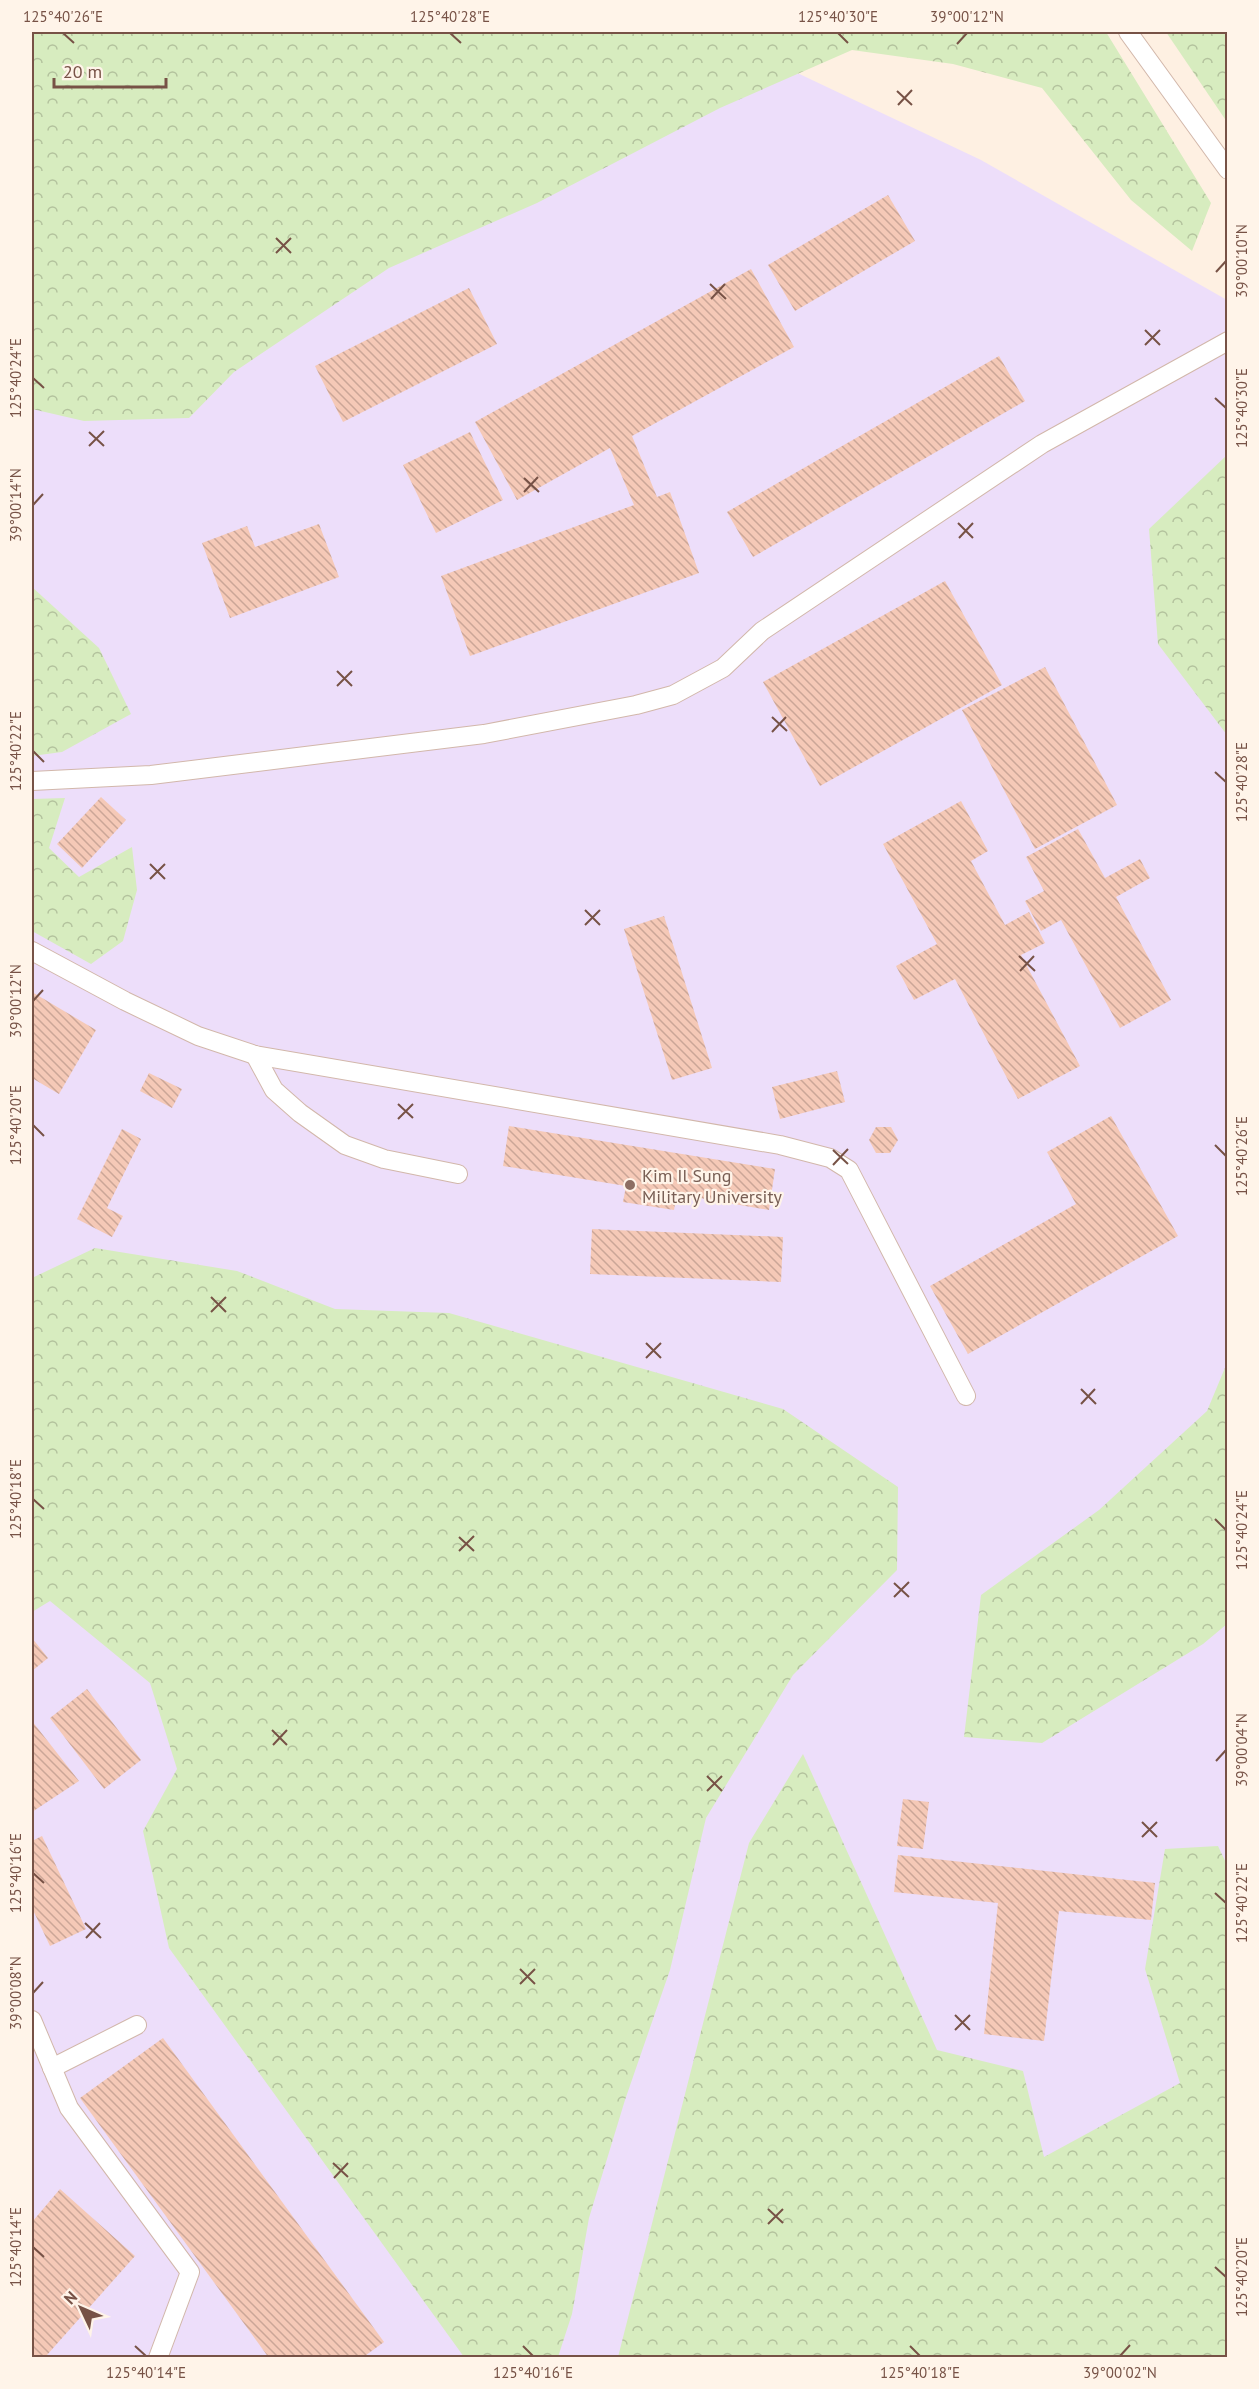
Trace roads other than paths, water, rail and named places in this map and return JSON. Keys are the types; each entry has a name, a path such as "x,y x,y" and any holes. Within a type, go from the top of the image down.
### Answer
{"lane":[{"path":"1128,32 1227,170"},
{"path":"32,781 151,775 484,734 636,705 673,695 723,668 762,631 1042,444 1227,341"},
{"path":"32,951 125,1001 198,1036 255,1055 780,1145 830,1158 849,1170 966,1396"},
{"path":"255,1055 274,1090 300,1113 345,1145 384,1159 458,1174"},
{"path":"32,2020 69,2108 190,2272 158,2358"},
{"path":"52,2068 137,2025"}],"place":[{"name":"Kim Il Sung Military University","path":"630,1185"}]}
